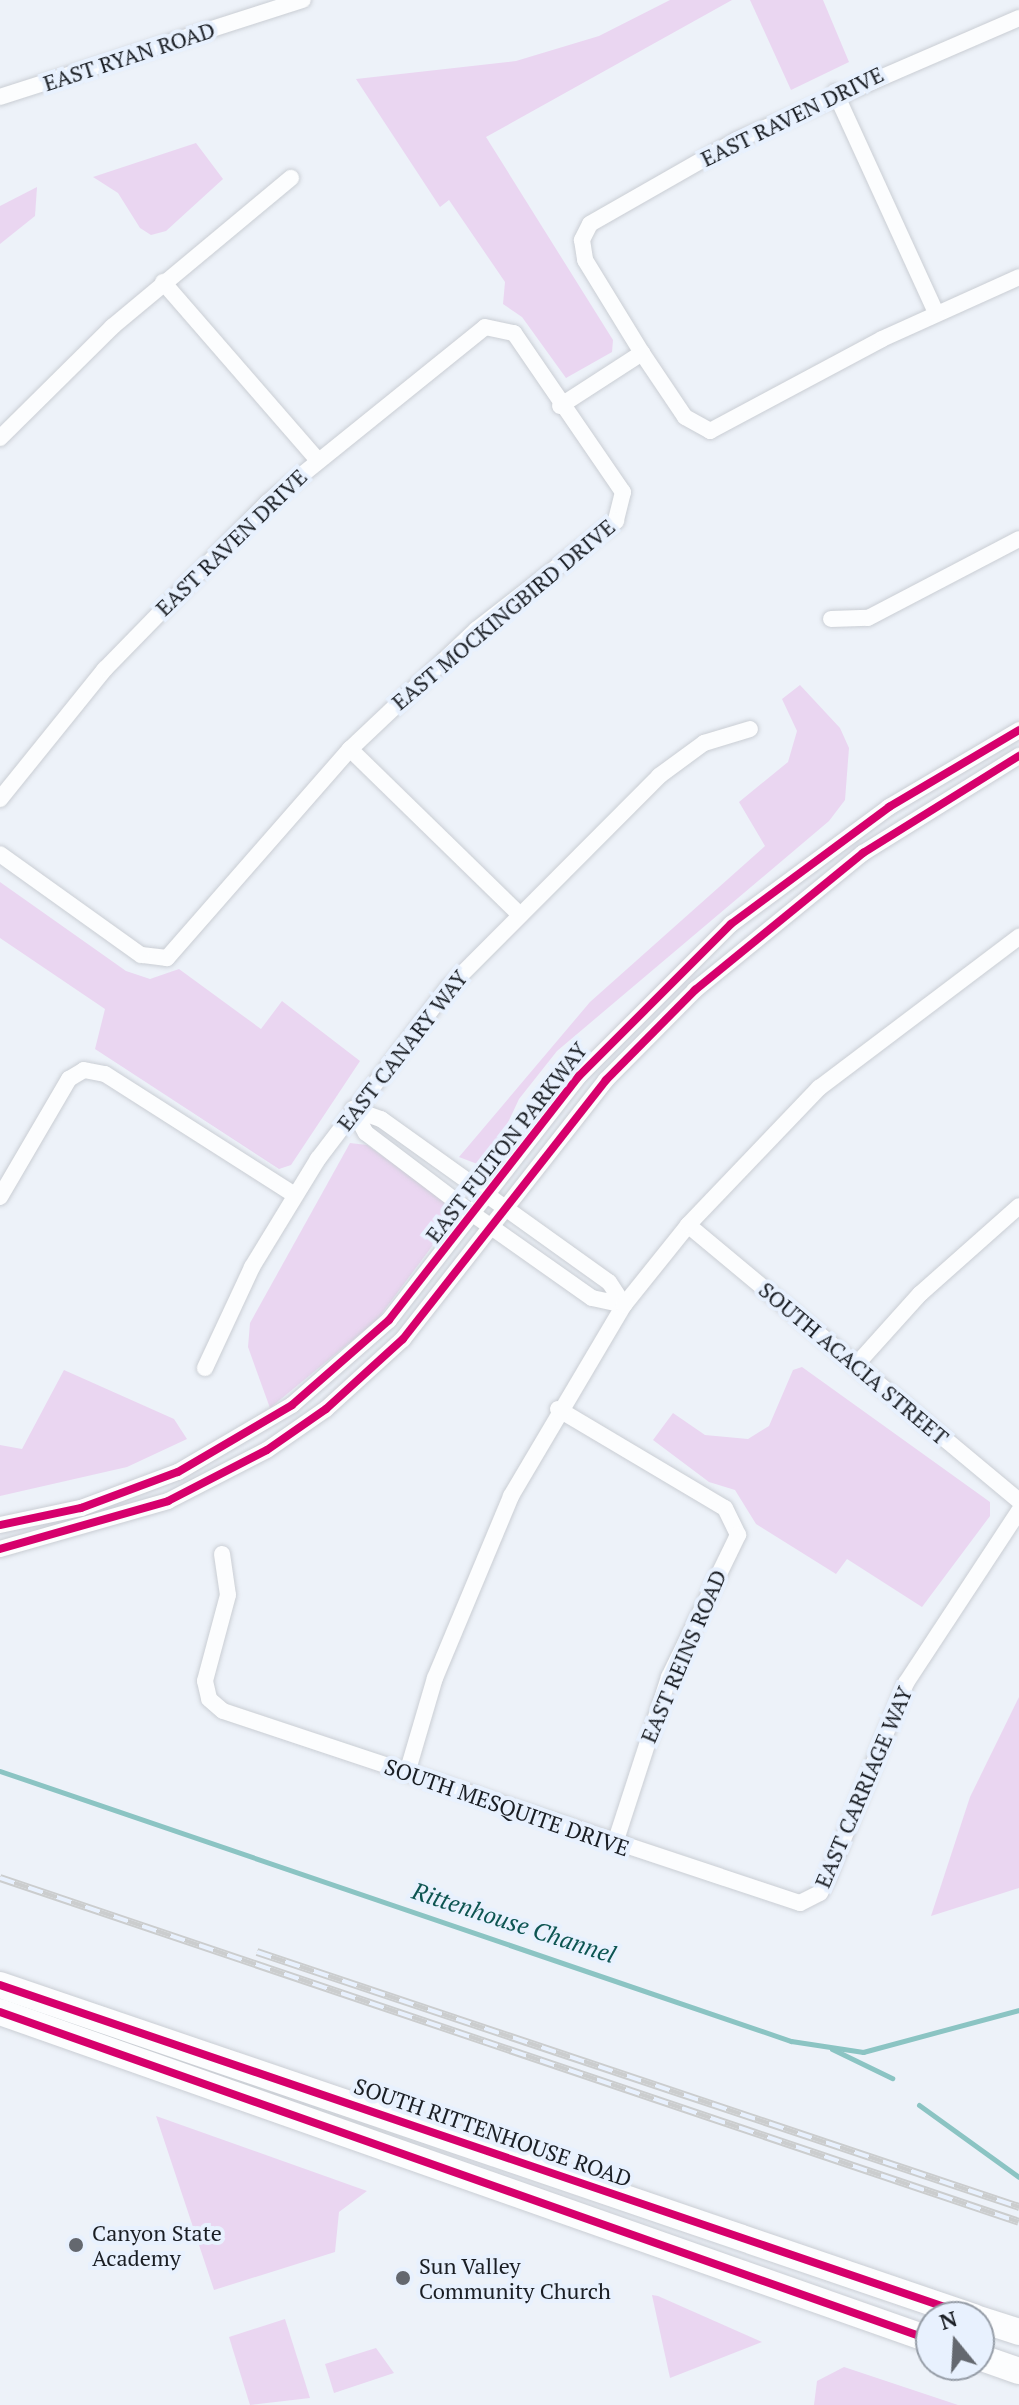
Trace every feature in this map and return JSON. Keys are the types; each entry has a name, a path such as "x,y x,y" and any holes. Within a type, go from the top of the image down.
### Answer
{"main road":[{"name":"SOUTH RITTENHOUSE ROAD","path":"0,1985 927,2301"},
{"path":"0,2012 811,2302 915,2335"},
{"path":"811,2302 823,2265"},
{"name":"SOUTH RITTENHOUSE ROAD","path":"995,2324 1019,2332"},
{"path":"995,2363 1019,2371"}],"street":[{"name":"EAST RYAN ROAD","path":"0,97 303,0"},
{"name":"EAST RAVEN DRIVE","path":"642,353 585,260 582,240 590,224 641,193 835,92 1019,18"},
{"path":"835,92 936,313"},
{"path":"0,438 163,282 291,178"},
{"path":"560,406 642,353 701,430 719,429 936,313 1019,277"},
{"path":"163,282 317,459"},
{"name":"EAST RAVEN DRIVE","path":"0,799 145,626 317,459 472,335 497,325 514,333 560,406"},
{"name":"EAST MOCKINGBIRD DRIVE","path":"0,854 154,960 180,950 350,749 476,630 624,508 623,492 560,406"},
{"path":"831,619 868,618 1019,539"},
{"name":"EAST CANARY WAY","path":"205,1368 295,1195 353,1109 518,913 659,776 704,743 750,729"},
{"name":"EAST FULTON PARKWAY","path":"0,1525 128,1492 257,1429 381,1328 483,1194 605,1046 731,924 889,807 1019,730"},
{"path":"350,749 518,913"},
{"name":"EAST FULTON PARKWAY","path":"0,1549 168,1501 267,1450 403,1339 606,1080 746,943 922,813 1019,756"},
{"path":"407,1773 472,1580 558,1409 624,1305 688,1225 819,1088 1019,937"},
{"path":"0,1197 69,1079 84,1070 105,1074 295,1195"},
{"path":"353,1109 381,1119 609,1282 624,1305"},
{"path":"353,1109 366,1133 470,1212 592,1298 624,1305"},
{"path":"856,1365 920,1294 1019,1206"},
{"name":"SOUTH ACACIA STREET","path":"688,1225 1019,1501"},
{"name":"EAST REINS ROAD","path":"558,1409 734,1517 738,1535 669,1677 615,1843"},
{"name":"EAST CARRIAGE WAY","path":"810,1902 828,1877 906,1683 1019,1511"},
{"name":"SOUTH MESQUITE DRIVE","path":"222,1554 228,1595 205,1681 209,1699 223,1711 795,1903 810,1902"}],"shaded area":[{"path":"670,0 732,0 486,137 613,340 612,352 566,378 522,317 503,304 505,282 449,200 440,207 356,79 516,61 599,36"},
{"path":"750,0 823,0 849,62 791,90"},
{"path":"196,143 223,179 166,231 151,235 140,228 118,193 93,177"},
{"path":"37,187 35,216 0,244 0,206"},
{"path":"800,685 840,728 849,748 845,800 829,821 557,1051 519,1099 491,1159 480,1165 459,1157 590,1002 765,846 739,802 788,762 797,731 782,699"},
{"path":"0,882 126,971 150,979 179,969 261,1029 282,1001 360,1061 291,1165 279,1169 95,1049 105,1009 0,938"},
{"path":"350,1143 367,1145 447,1204 451,1221 377,1320 270,1408 248,1347 250,1323"},
{"path":"802,1367 990,1502 990,1516 922,1607 847,1559 836,1574 756,1524 735,1490 709,1482 653,1440 673,1413 705,1435 748,1439 769,1426 793,1370"},
{"path":"64,1370 174,1419 187,1439 127,1467 0,1496 0,1445 22,1449"},
{"path":"1019,1697 1019,1888 931,1916 970,1797"},
{"path":"156,2116 367,2191 339,2212 335,2252 214,2290"},
{"path":"652,2295 658,2296 762,2342 670,2378"},
{"path":"285,2319 310,2398 250,2405 229,2337"},
{"path":"376,2348 394,2373 334,2393 325,2364"},
{"path":"844,2367 958,2405 814,2405 817,2381"}],"waterway":[{"name":"Rittenhouse Channel","path":"0,1771 791,2041 863,2052 1019,2010"},
{"path":"832,2049 892,2078"},
{"path":"919,2105 1019,2177"}],"railway":[{"path":"0,1878 1019,2222"},
{"path":"257,1952 1019,2207"}],"cycle path":[{"path":"0,1525 81,1508 178,1472 292,1405 389,1320 579,1076 731,924 889,807 1019,730"},
{"path":"0,1549 168,1501 267,1450 326,1409 403,1339 606,1080 695,990 863,853 1019,756"},
{"path":"0,1985 927,2301"},
{"path":"0,2012 915,2334"}],"place":[{"name":"Canyon State Academy","path":"76,2245"},
{"name":"Sun Valley Community Church","path":"403,2278"}]}
